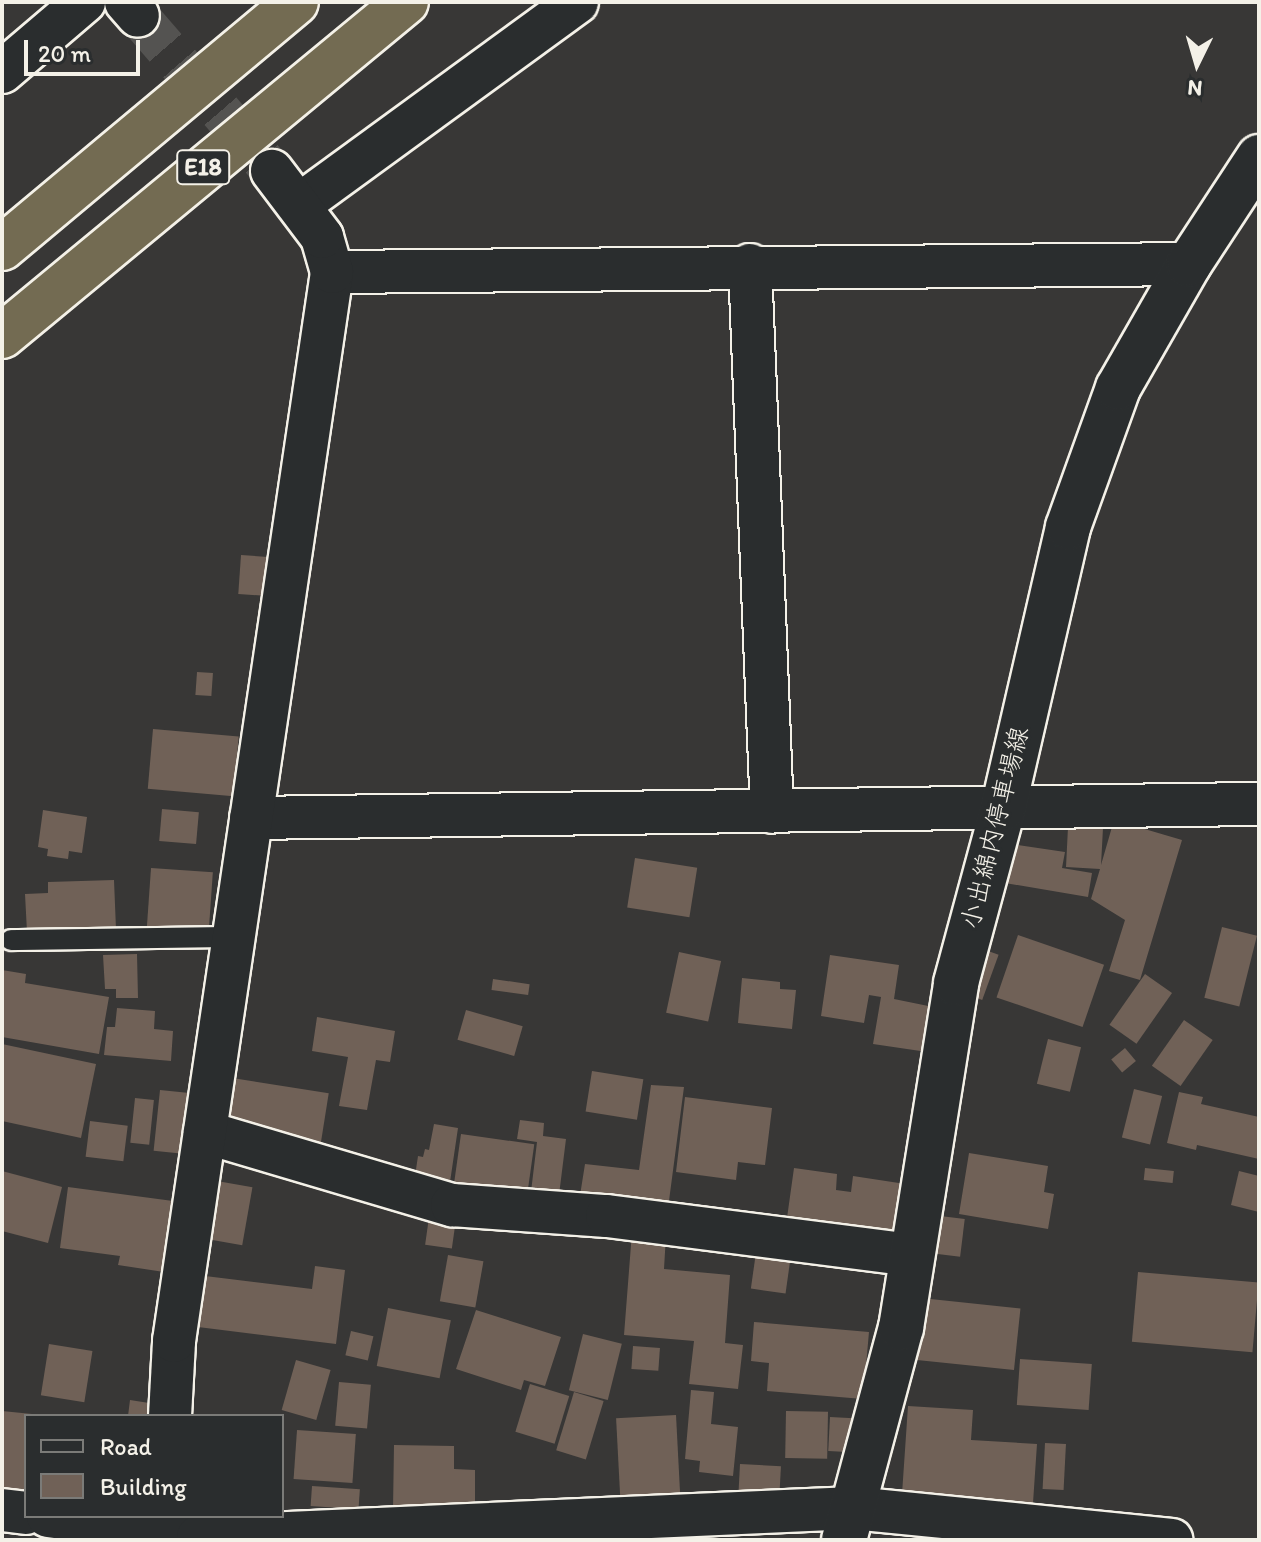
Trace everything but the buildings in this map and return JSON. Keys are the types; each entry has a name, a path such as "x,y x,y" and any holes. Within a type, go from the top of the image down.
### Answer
{"highway":[{"name":"E18","path":"2,248 296,2"},
{"name":"E18","path":"2,336 406,2"}],"main road":[{"name":"小出綿内停車場線","path":"848,1524 901,1328 956,983 1003,809 1068,527 1118,388 1189,264 1259,157"}],"street":[{"path":"2,72 84,2"},
{"path":"299,205 577,2"},
{"path":"170,1414 174,1341 332,272 322,237 272,171"},
{"path":"332,272 750,265 1189,264"},
{"path":"750,265 772,812"},
{"path":"251,818 1259,804"},
{"path":"205,1132 452,1205 607,1216 912,1255"},
{"path":"2,1510 24,1513"},
{"path":"66,1518 180,1531 848,1524 1171,1540"}],"lane":[{"path":"11,940 234,937"}],"tunnel":[{"path":"138,16 266,164"}]}
